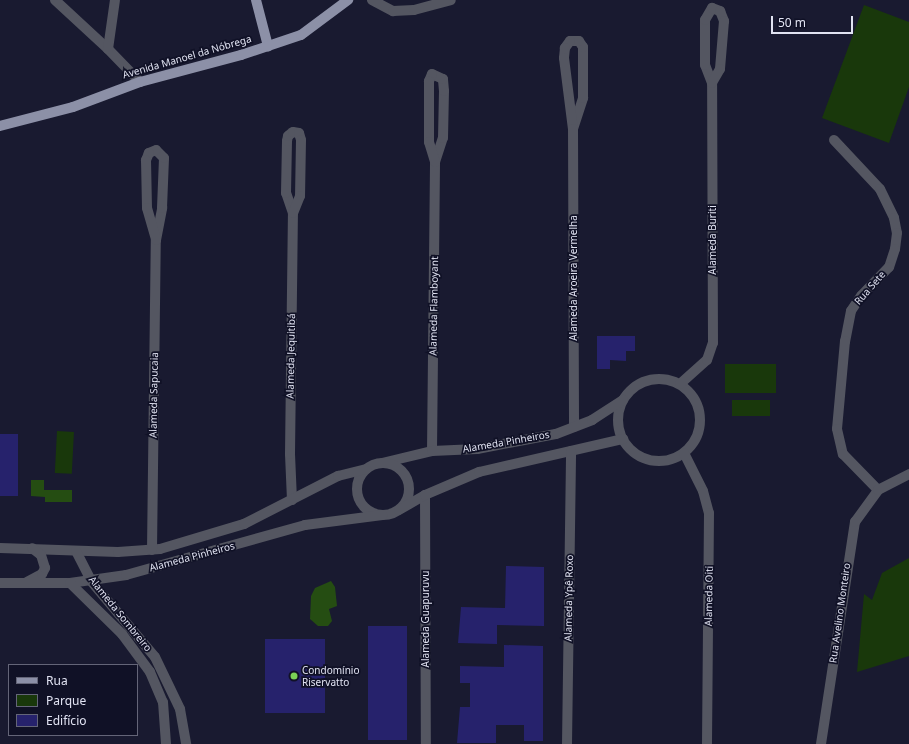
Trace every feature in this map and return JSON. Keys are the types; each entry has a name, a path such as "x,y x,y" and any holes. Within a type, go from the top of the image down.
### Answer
{"main road":[{"path":"256,0 268,46"},
{"name":"Avenida Manoel da Nóbrega","path":"0,126 73,107 140,82 268,46 301,35 348,0"}],"street":[{"path":"55,0 108,49 140,82"},
{"path":"108,49 115,0"},
{"path":"372,0 392,11 414,10 451,0"},
{"name":"Alameda Buriti","path":"680,384 707,360 713,344 712,84 705,65 705,20 712,8 720,11 724,21 720,69 712,84"},
{"name":"Alameda Aroeira Vermelha","path":"573,129 583,98 583,47 579,41 570,41 565,48 564,58 573,129 574,427"},
{"name":"Alameda Flamboyant","path":"432,451 435,162 443,138 444,91 443,79 432,74 429,81 428,142 435,162"},
{"name":"Alameda Jequitibá","path":"292,500 290,454 293,213 286,193 287,141 288,136 293,132 299,133 301,140 300,196 293,213"},
{"name":"Rua Sete","path":"834,140 880,189 894,218 897,233 895,249 889,267 861,296 852,311 845,341 836,429 843,454 878,490"},
{"name":"Alameda Sapucaia","path":"152,550 156,240 162,208 164,158 156,150 149,153 146,160 147,208 156,240"},
{"path":"668,380 680,384 691,393 698,405 700,418 699,432 693,444 684,453 671,460 657,461 637,454 623,439 618,427 618,413 623,400 631,390 648,381 668,380"},
{"name":"Alameda Pinheiros","path":"382,463 432,451 477,449 542,437 592,420 623,400"},
{"path":"399,510 408,497 408,480 398,468 382,463 366,469 357,484 359,497 366,509 382,515 399,510 425,495 479,472 623,439"},
{"name":"Alameda Ypê Roxo","path":"567,744 571,451"},
{"name":"Alameda Oiti","path":"684,453 703,491 709,513 707,744"},
{"name":"Alameda Pinheiros","path":"0,548 32,548 76,551 152,550 214,535 244,524 338,476 366,469"},
{"path":"878,490 909,474"},
{"name":"Rua Avelino Monteiro","path":"821,744 852,535 860,512 878,490"},
{"name":"Alameda Guapuruvu","path":"425,495 426,744"},
{"name":"Alameda Pinheiros","path":"0,583 70,583 91,581 155,567 305,525 382,515"},
{"path":"26,583 40,576 45,568 41,555 32,548"},
{"name":"Alameda Sombreiro","path":"76,551 91,581 155,657 177,700 182,716 186,744"},
{"name":"Alameda Sombreiro","path":"70,583 122,634 145,664 159,691 165,717 166,744"},
{"path":"165,717 182,716"}],"green space":[{"path":"864,5 909,22 909,87 889,143 822,118"},
{"path":"725,364 776,364 776,393 725,393"},
{"path":"732,400 770,400 770,416 732,416"},
{"path":"57,431 74,432 72,474 55,473"},
{"path":"909,558 909,656 857,672 864,594 872,600 882,573"}],"shaded area":[{"path":"31,480 44,480 44,490 72,490 72,502 45,502 45,497 31,496"},
{"path":"331,581 335,587 337,606 329,609 332,621 328,626 318,626 310,619 311,596 315,588"}],"building":[{"path":"597,336 635,336 635,351 626,351 626,361 610,360 610,369 597,369"},
{"path":"0,434 18,434 18,496 0,496"},
{"path":"506,566 544,567 544,626 497,625 497,644 458,643 461,607 505,608"},
{"path":"368,626 407,626 407,740 368,740"},
{"name":"Condomínio Riservatto","path":"265,639 325,639 325,713 265,713"},
{"path":"504,645 543,646 543,741 524,741 524,725 496,725 496,743 457,743 460,707 470,707 470,683 460,683 460,666 504,667"}],"place":[{"name":"Condomínio Riservatto","path":"294,676"}]}
